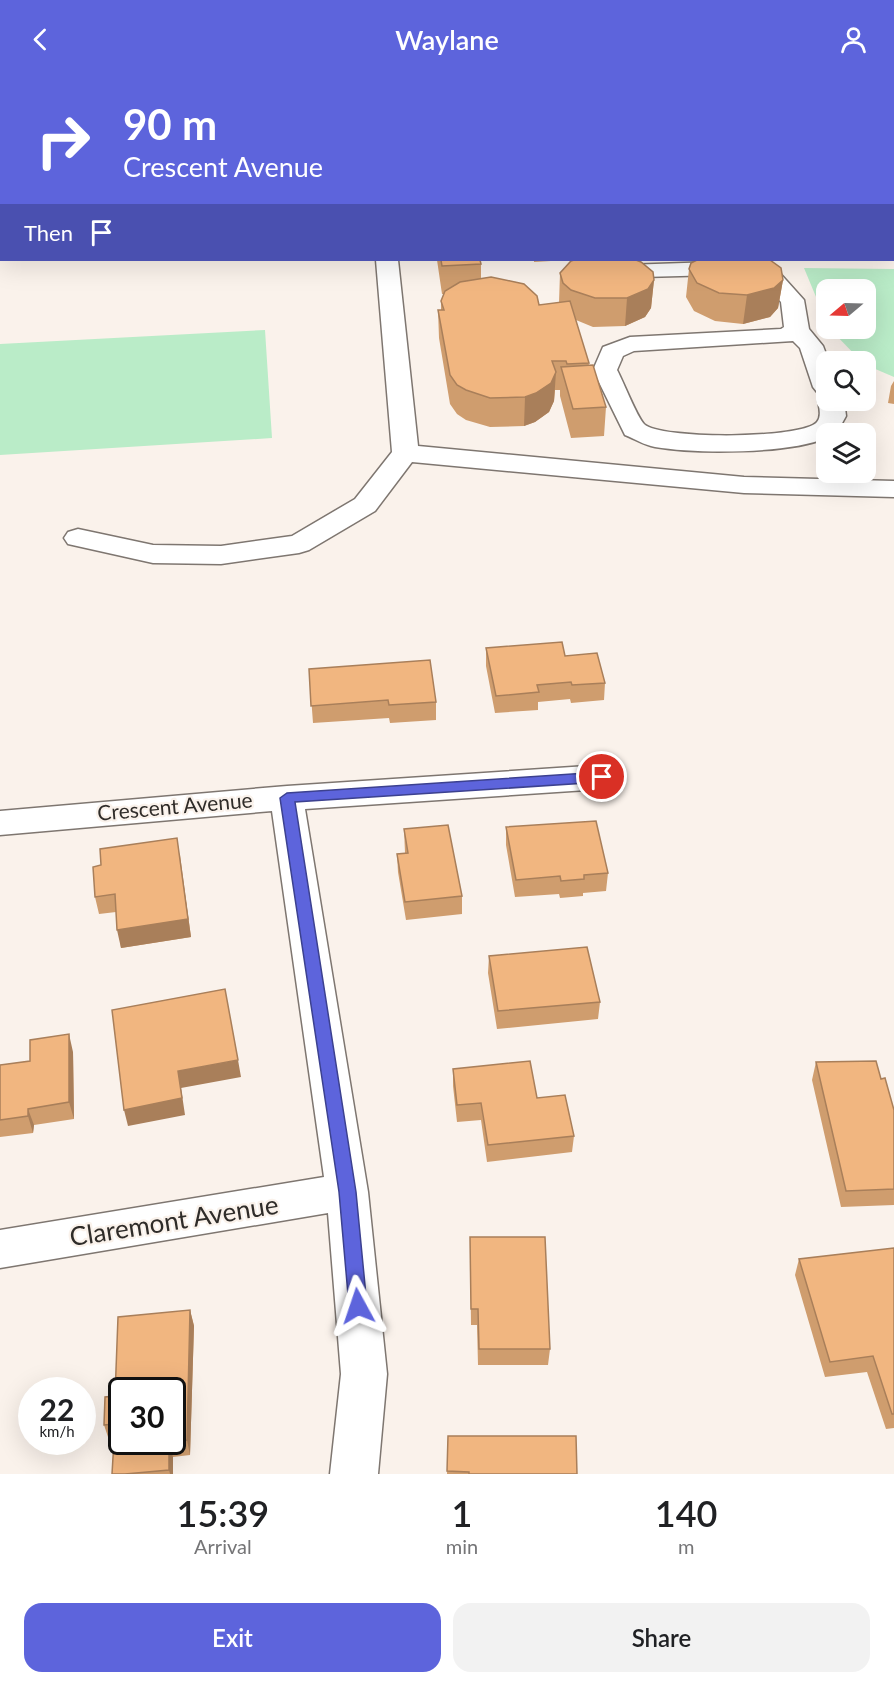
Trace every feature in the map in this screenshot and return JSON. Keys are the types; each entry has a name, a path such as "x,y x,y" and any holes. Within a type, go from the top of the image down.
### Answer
{"street":[{"path":"78,538 153,554 221,555 299,544 365,505 405,453 387,261"},
{"path":"580,272 759,263 792,300 797,332 811,346 816,360"},
{"path":"797,332 784,336 630,344 612,352 605,370 634,429 656,440 710,443 802,439 826,429 833,416 832,411"},
{"path":"405,453 744,485 894,489"},
{"name":"Crescent Avenue","path":"0,823 287,798 602,777"},
{"path":"287,798 347,1192 364,1374 354,1474"},
{"name":"Claremont Avenue","path":"0,1249 347,1192"}],"green space":[{"path":"804,268 894,269 894,377 876,369 876,351 851,351 840,339 876,339 876,279 816,279 816,297"},
{"path":"265,330 272,438 0,455 0,344"}],"building":[{"path":"441,261 480,261 481,264 442,266"},
{"path":"571,261 638,261 653,272 654,280 648,289 627,298 595,298 571,290 563,283 560,273"},
{"path":"695,261 771,261 781,268 783,280 774,288 747,295 719,293 697,283 689,269 691,263"},
{"path":"491,277 524,284 537,296 539,305 570,301 589,363 567,364 566,361 552,361 556,372 551,383 525,397 490,398 457,385 450,375 438,310 444,310 441,301 445,291 460,282"},
{"path":"593,365 606,407 573,409 561,367"},
{"path":"562,642 565,656 597,653 605,683 572,685 571,682 537,685 539,692 496,696 486,648"},
{"path":"430,660 436,702 389,705 388,700 311,706 309,669"},
{"path":"596,821 608,873 584,875 584,879 561,881 560,876 516,880 506,827"},
{"path":"448,825 462,896 405,902 397,854 408,853 404,829"},
{"path":"177,838 188,919 117,930 115,894 95,897 93,867 101,865 100,849"},
{"path":"587,947 600,1002 498,1011 489,956"},
{"path":"225,989 238,1060 178,1071 182,1098 124,1110 112,1010"},
{"path":"69,1034 69,1102 28,1109 28,1116 0,1120 0,1065 30,1061 30,1040"},
{"path":"530,1061 537,1098 565,1095 574,1136 488,1145 481,1103 457,1105 453,1069"},
{"path":"876,1061 881,1079 885,1078 894,1110 894,1189 846,1191 816,1062"},
{"path":"470,1237 545,1237 550,1349 479,1349 478,1309 471,1309"},
{"path":"894,1248 894,1414 892,1414 873,1356 830,1362 799,1259"},
{"path":"190,1310 187,1440 186,1377 116,1377 118,1317"},
{"path":"105,1397 108,1397 108,1425 104,1425"},
{"path":"448,1436 576,1436 577,1474 469,1474 469,1472 447,1471"},
{"path":"113,1455 169,1455 169,1470 112,1474"}],"route":[{"path":"358,1306 347,1192 287,798 602,777"}]}
